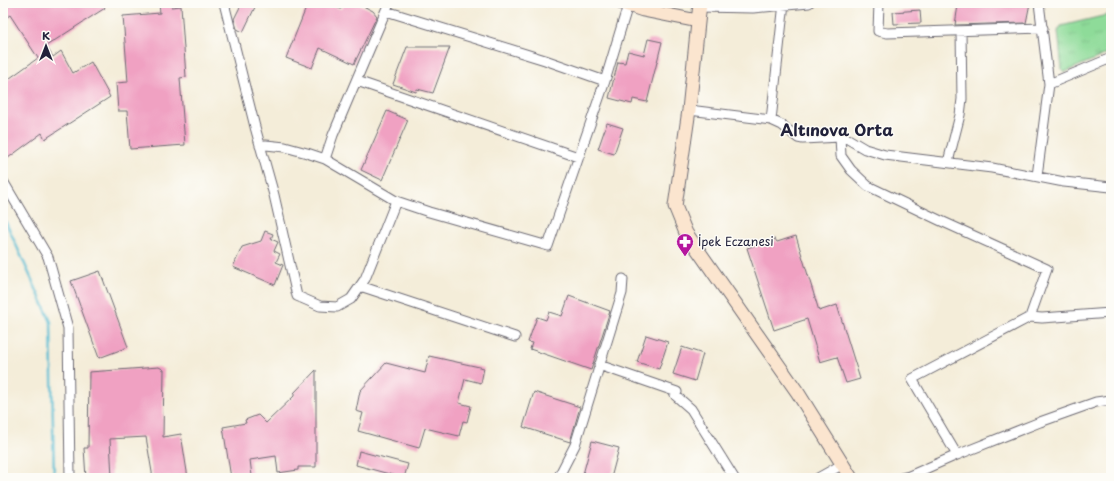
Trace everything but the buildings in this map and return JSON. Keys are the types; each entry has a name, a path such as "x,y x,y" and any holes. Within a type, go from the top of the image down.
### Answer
{"street":[{"path":"224,3 274,195 297,296 320,306 336,307 351,299 364,280 396,201"},
{"path":"809,3 784,4 753,8 699,5 676,206 686,233 798,393 851,478"},
{"path":"879,3 878,31 887,33 1043,28"},
{"path":"1037,176 1049,84 1039,3"},
{"path":"260,146 286,146 325,159 396,201 548,246 605,81 625,4 643,10 698,21"},
{"path":"771,120 784,4"},
{"path":"325,159 333,136 388,7 605,81"},
{"path":"948,162 960,115 962,98 961,31"},
{"path":"1049,84 1111,58"},
{"path":"356,81 578,157"},
{"path":"688,110 771,120 782,125 798,138 840,137 848,139 865,149 885,155 992,168 1064,182 1111,187"},
{"path":"840,137 841,156 851,170 868,186 1048,269 1030,317"},
{"path":"3,181 48,257 68,328 70,478"},
{"path":"558,478 575,445 598,366 622,293 623,279"},
{"path":"360,286 515,337"},
{"path":"957,455 912,379 1030,317 1042,318 1111,313"},
{"path":"598,366 676,393 690,409 734,478"},
{"path":"901,478 1047,419 1096,402 1111,400"},
{"path":"818,478 843,464"}],"green space":[{"path":"1111,14 1111,52 1065,72 1062,70 1058,31 1061,26"}],"waterway":[{"path":"3,216 51,322 54,478"}],"place":[{"name":"İpek Eczanesi","path":"685,257"}],"district":[{"name":"Altınova Orta","path":"837,130"}]}
